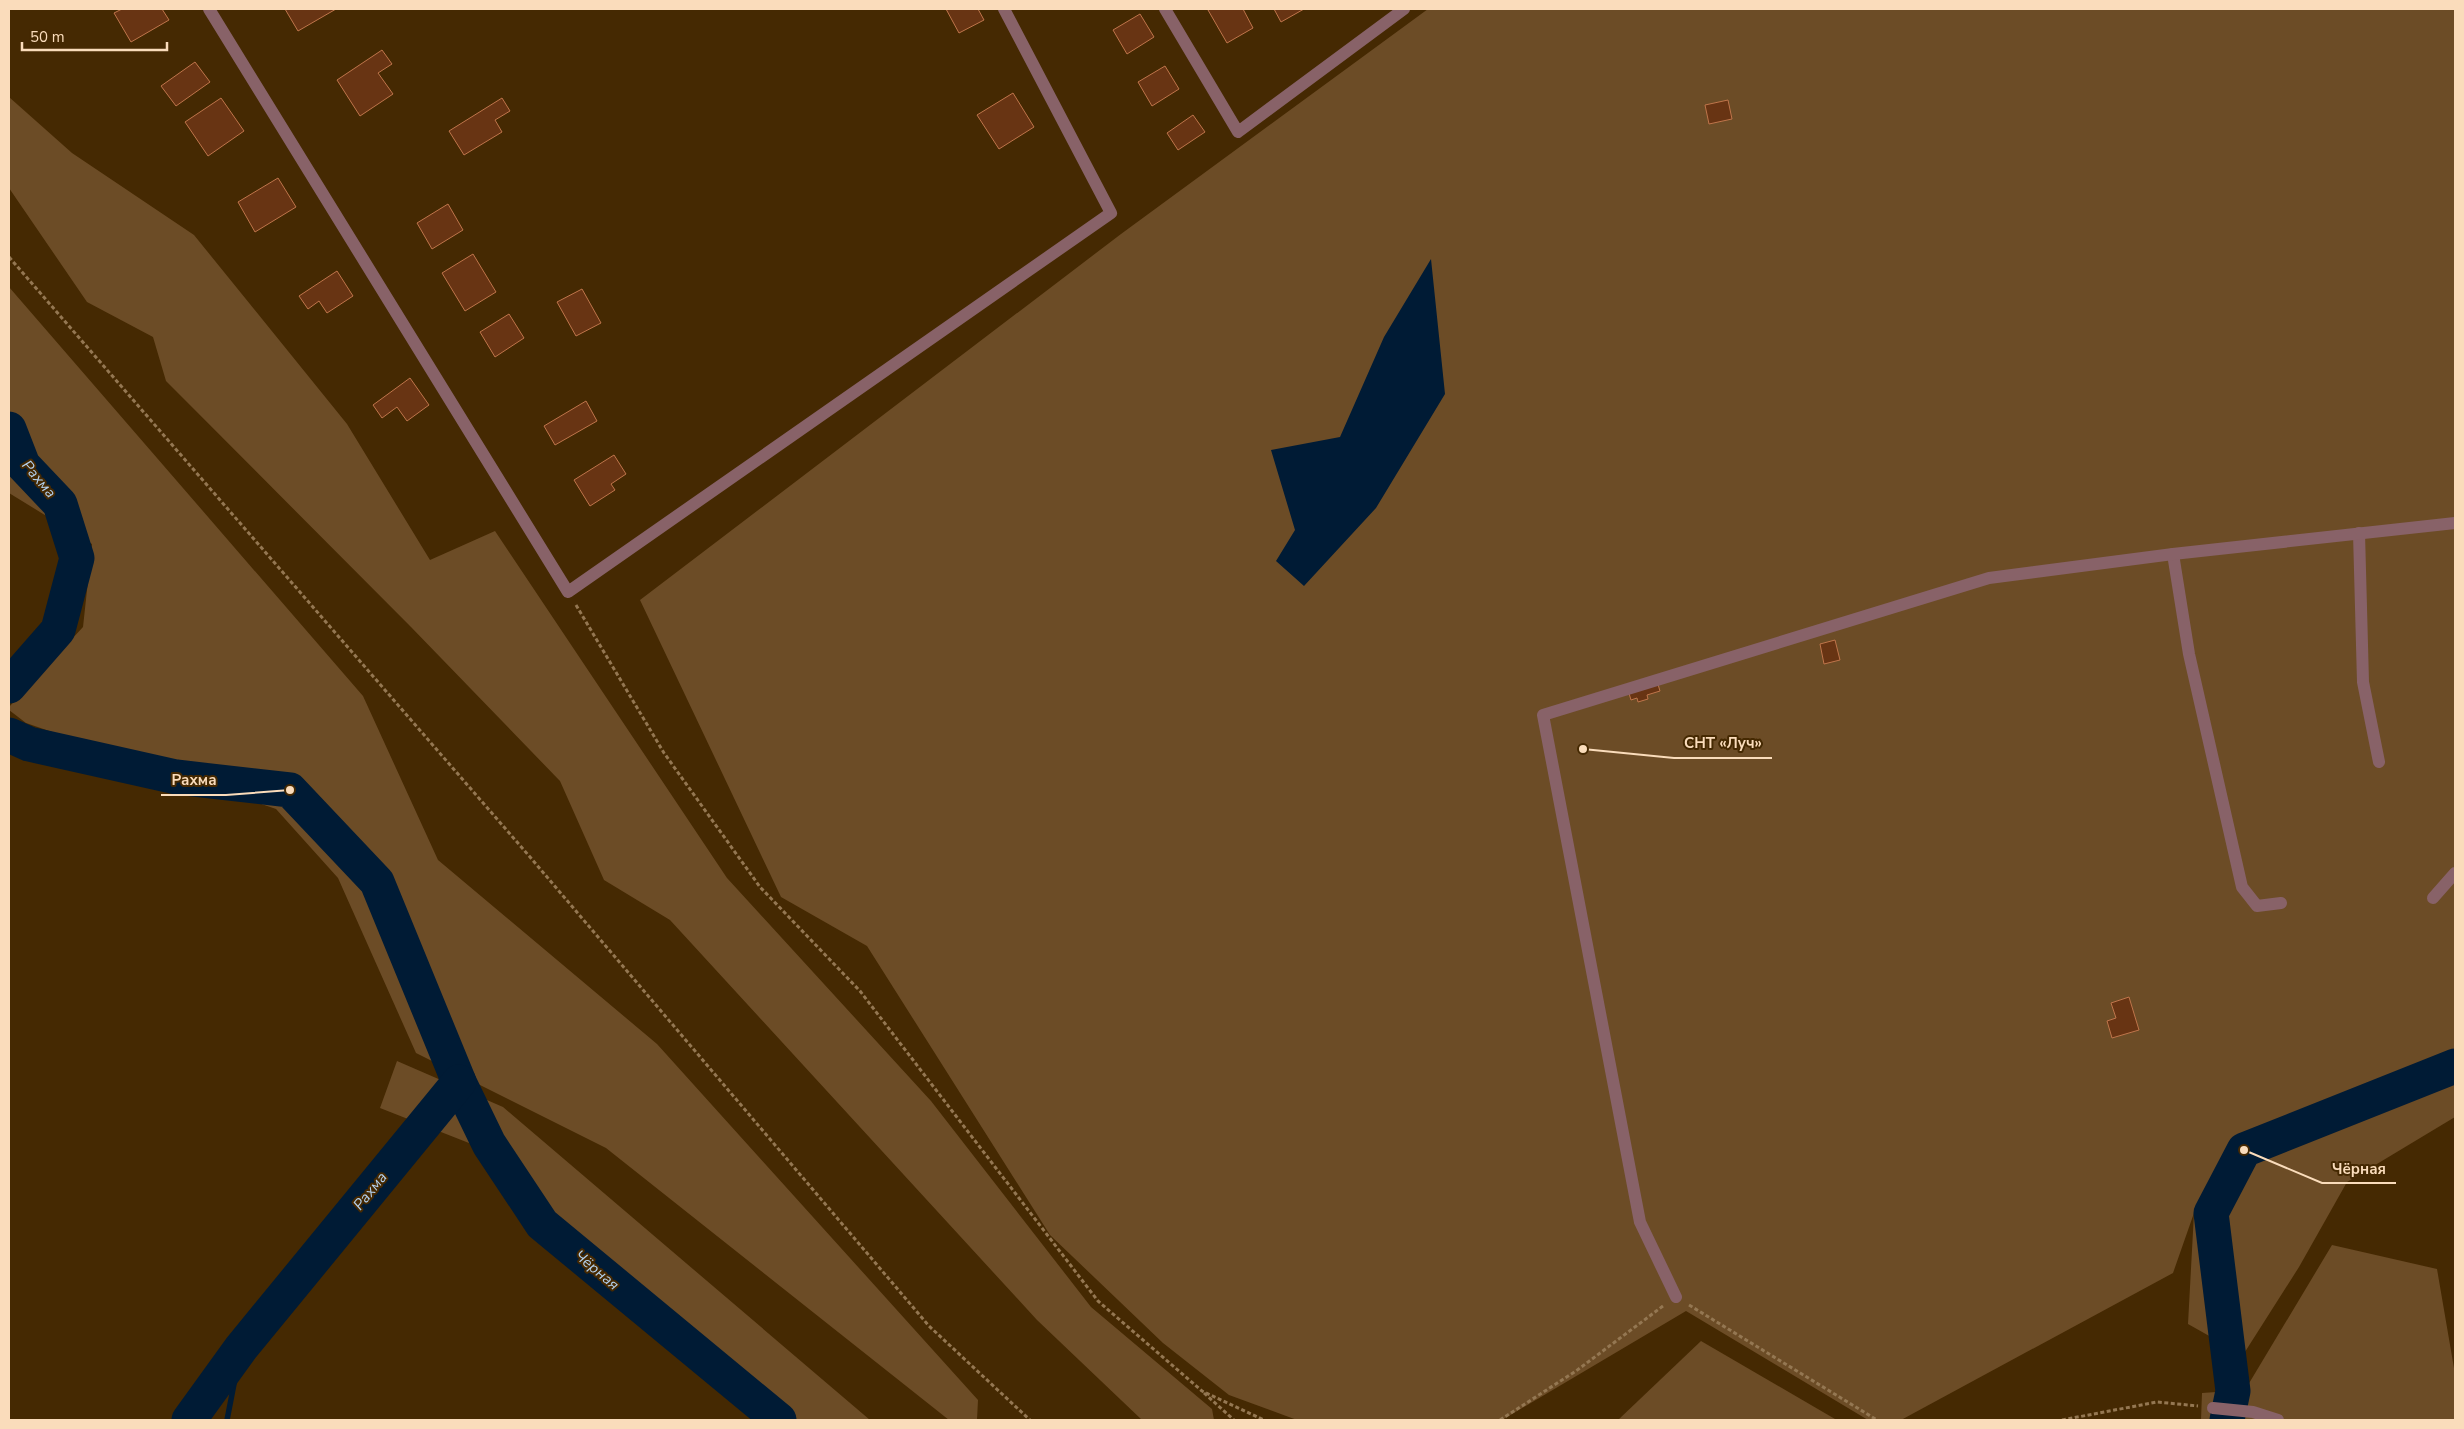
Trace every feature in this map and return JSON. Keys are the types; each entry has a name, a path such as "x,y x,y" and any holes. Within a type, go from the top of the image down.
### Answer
{"street":[{"path":"209,9 568,592 1111,213 1004,9"},
{"path":"1165,9 1238,132 1404,9"},
{"path":"1676,1297 1640,1222 1543,715 1988,578 2173,554 2455,523"},
{"path":"2359,534 2363,682 2379,762"},
{"path":"2173,554 2189,654 2242,887 2257,906 2281,903"},
{"path":"2434,898 2455,874"},
{"path":"2213,1408 2253,1412 2278,1420"}],"path":[{"path":"9,257 530,857 929,1326 1030,1420"},
{"path":"568,592 664,753 760,887 860,992 1098,1302 1234,1420"},
{"path":"1500,1420 1576,1370 1676,1297 1877,1420"},
{"path":"1202,1391 1264,1420"},
{"path":"2062,1420 2157,1402 2213,1408"}],"shaded area":[{"path":"1428,9 2455,9 2455,1117 2347,1182 2299,1267 2243,1355 2188,1324 2194,1213 2173,1273 1901,1420 1868,1420 1686,1311 1502,1420 1297,1420 1229,1395 1163,1343 1050,1235 867,946 781,897 640,600 1121,234"},
{"path":"9,97 72,153 194,235 347,424 430,560 495,531 727,878 931,1101 1091,1307 1212,1409 1214,1420 1142,1420 1037,1320 670,920 604,880 560,781 411,627 166,381 153,337 87,302 9,188"},
{"path":"9,287 363,696 438,860 657,1044 978,1400 977,1420 949,1420 606,1148 416,1053 338,878 276,809 26,723 9,710 9,707 83,627 92,544 9,493"},
{"path":"397,1061 503,1107 870,1420 780,1420 474,1145 380,1108"},
{"path":"2332,1245 2437,1269 2455,1374 2455,1420 2201,1420 2202,1393 2245,1390"},
{"path":"1701,1341 1835,1419 1618,1420"}],"water":[{"path":"1431,259 1445,394 1376,508 1304,586 1276,561 1295,530 1271,450 1340,437 1384,337"}],"building":[{"path":"122,9 162,9 169,20 131,42 114,13"},
{"path":"285,9 336,9 298,31"},
{"path":"946,9 978,9 984,20 959,33"},
{"path":"1243,9 1253,28 1227,43 1208,10"},
{"path":"1274,9 1304,9 1281,22"},
{"path":"1140,14 1154,37 1127,54 1113,30"},
{"path":"382,50 392,64 378,73 393,94 360,116 337,80"},
{"path":"195,62 210,82 176,106 161,86"},
{"path":"1165,66 1179,89 1152,106 1138,82"},
{"path":"1013,93 1034,127 999,149 977,115"},
{"path":"221,98 244,131 208,156 185,122"},
{"path":"502,98 510,111 495,120 502,132 464,155 449,131"},
{"path":"1728,100 1732,119 1709,124 1705,105"},
{"path":"1193,115 1205,132 1178,150 1167,133"},
{"path":"278,178 296,207 255,232 238,202"},
{"path":"448,204 463,230 432,249 417,223"},
{"path":"473,254 496,292 465,311 442,273"},
{"path":"337,271 353,296 327,313 319,301 308,309 299,296"},
{"path":"582,289 601,323 576,336 557,302"},
{"path":"509,314 524,338 495,357 480,332"},
{"path":"410,378 429,405 407,421 397,407 382,418 373,405"},
{"path":"586,401 597,421 555,445 544,426"},
{"path":"614,455 626,474 611,484 615,490 590,506 574,480"},
{"path":"1835,640 1840,660 1824,664 1820,644"},
{"path":"1657,681 1660,691 1647,695 1648,699 1638,702 1637,698 1631,700 1628,690"},
{"path":"2129,997 2139,1030 2112,1038 2107,1021 2116,1018 2111,1003"}],"waterway":[{"name":"Рахма","path":"9,429 23,465 60,504 77,558 58,630 9,686"},
{"name":"Рахма","path":"9,735 29,744 176,777 290,790 377,882 459,1082 489,1144 542,1224 779,1420"},
{"name":"Чёрная","path":"2227,1420 2233,1391 2211,1213 2244,1150 2455,1066"},
{"name":"Рахма","path":"189,1420 241,1348 459,1082"},
{"path":"227,1420 241,1348"}],"place":[{"name":"СНТ «Луч»","path":"1583,749"},
{"name":"Рахма","path":"290,790"},
{"name":"Чёрная","path":"2244,1150"}]}
